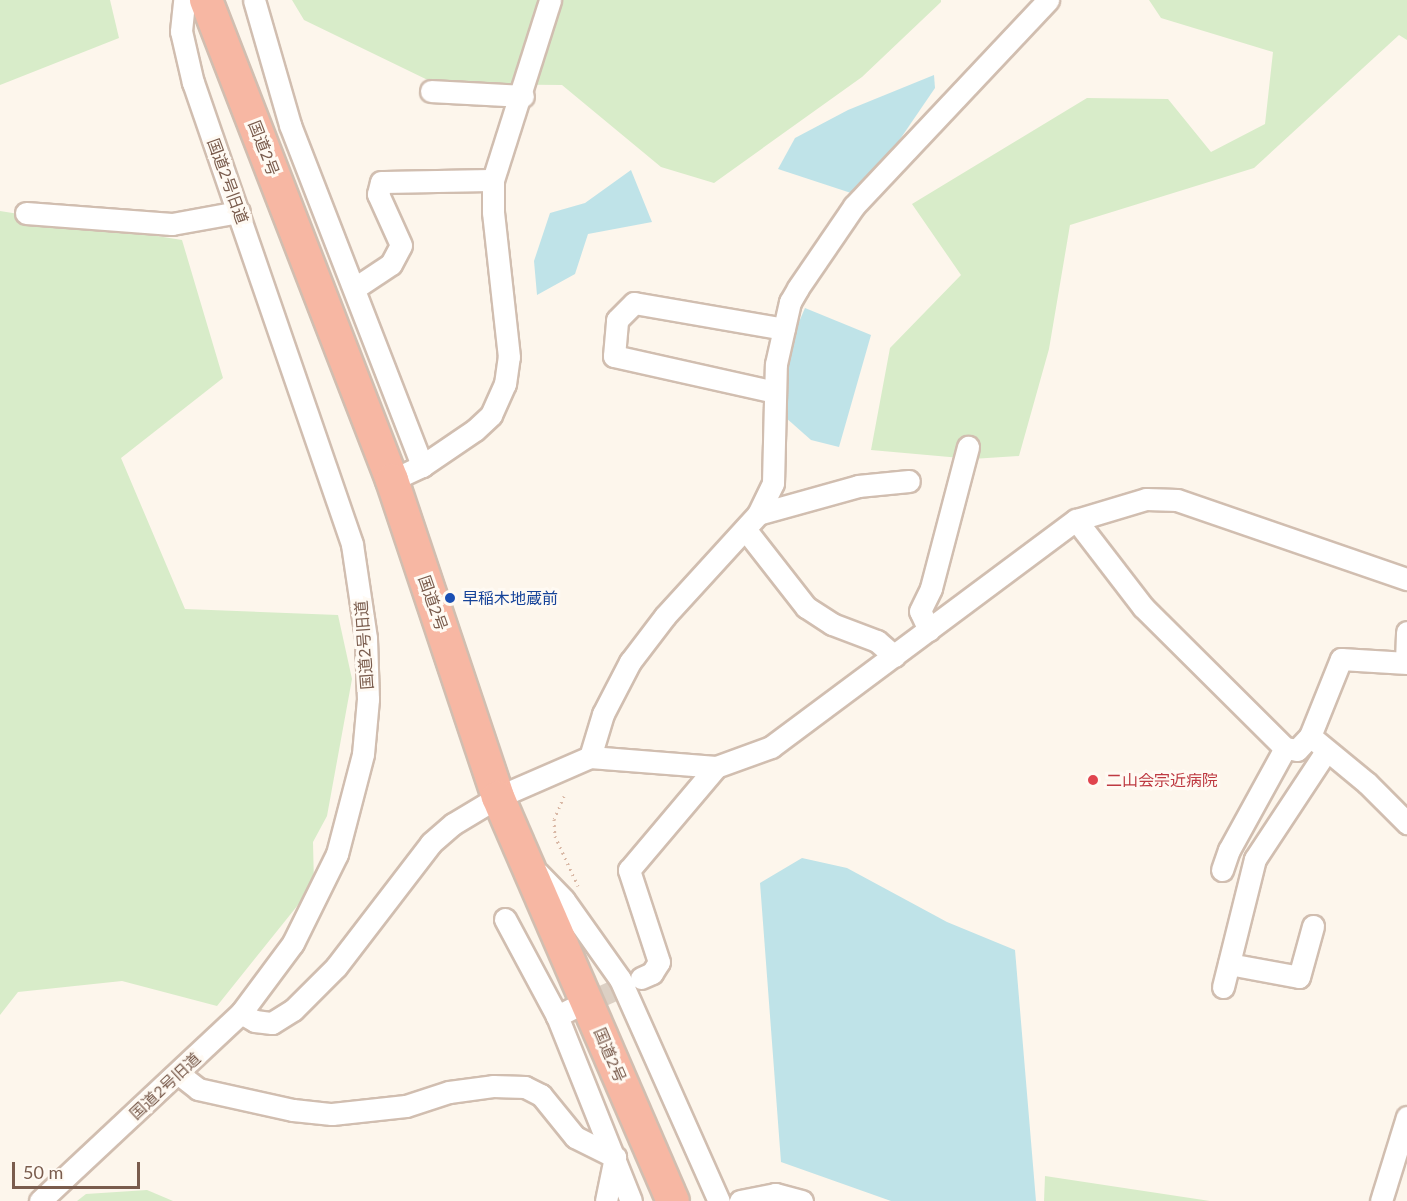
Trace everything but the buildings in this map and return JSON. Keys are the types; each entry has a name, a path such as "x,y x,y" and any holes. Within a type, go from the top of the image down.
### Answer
{"highway":[{"name":"国道2号","path":"206,0 392,480 498,797 673,1201"}],"street":[{"name":"国道2号旧道","path":"40,1201 179,1074 241,1013 293,943 338,854 363,754 368,699 366,638 352,544 193,83 181,31 184,0"},
{"path":"254,0 290,125 422,465"},
{"path":"392,480 422,465 491,415 505,384 509,357 493,212 493,180 516,103 523,96 526,66 550,0"},
{"path":"590,757 603,714 630,662 665,616 752,521 773,483 776,364 790,302 832,233 1048,0"},
{"path":"431,91 523,96"},
{"path":"355,288 391,264 401,245 378,194 381,182 493,180"},
{"path":"26,213 172,224 239,212"},
{"path":"775,392 614,356 617,320 634,303 784,329"},
{"path":"929,630 920,611 931,588 968,447"},
{"path":"752,521 858,486 909,481"},
{"path":"241,1013 255,1021 272,1023 293,1010 336,967 431,843 453,824 498,797 590,757 716,767 771,747 1076,520 1146,499 1177,500 1407,579"},
{"path":"1076,520 1143,607 1285,748 1297,750 1310,736 1341,659 1407,662 1407,632"},
{"path":"752,521 806,607 832,624 877,641 894,656"},
{"path":"1310,736 1325,753 1367,783 1407,823"},
{"path":"1222,870 1228,850 1285,748"},
{"path":"1223,987 1255,859 1325,753"},
{"path":"641,978 652,973 659,962 629,870 716,767"},
{"path":"526,860 564,900 620,979 719,1201"},
{"path":"505,919 564,1013 631,1201"},
{"path":"1229,964 1299,977 1313,926"},
{"path":"179,1074 198,1089 293,1110 332,1114 406,1106 471,1089 525,1087 541,1095 575,1137 615,1157"},
{"path":"1381,1201 1407,1117"},
{"path":"606,1201 615,1157"},
{"path":"740,1201 775,1194 802,1201"}],"green space":[{"path":"0,0 110,0 119,38 0,85"},
{"path":"292,0 941,0 941,2 862,77 714,183 661,167 562,85 436,84 304,20"},
{"path":"1149,0 1407,0 1407,40 1399,35 1254,168 1070,225 1049,349 1019,456 972,459 871,450 890,348 961,275 912,204 1087,98 1168,99 1211,152 1265,124 1273,52 1161,18"},
{"path":"0,211 182,240 223,378 121,458 185,609 338,615 352,679 327,816 313,842 314,885 217,1006 122,981 18,992 0,1015"},
{"path":"1045,1176 1210,1201 1044,1201"},
{"path":"147,1190 173,1201 77,1201 86,1194"}],"water":[{"path":"934,75 935,88 894,148 851,193 778,169 795,138 848,110"},
{"path":"631,170 652,222 588,234 575,274 537,295 534,261 550,213 585,203"},
{"path":"805,308 871,335 839,447 811,440 785,417 789,345"},
{"path":"802,858 847,868 947,922 1015,950 1036,1201 891,1201 781,1162 760,883"}],"tunnel":[{"path":"575,1008 639,979"}],"place":[{"name":"早稲木地蔵前","path":"450,598"},
{"name":"二山会宗近病院","path":"1093,780"}]}
